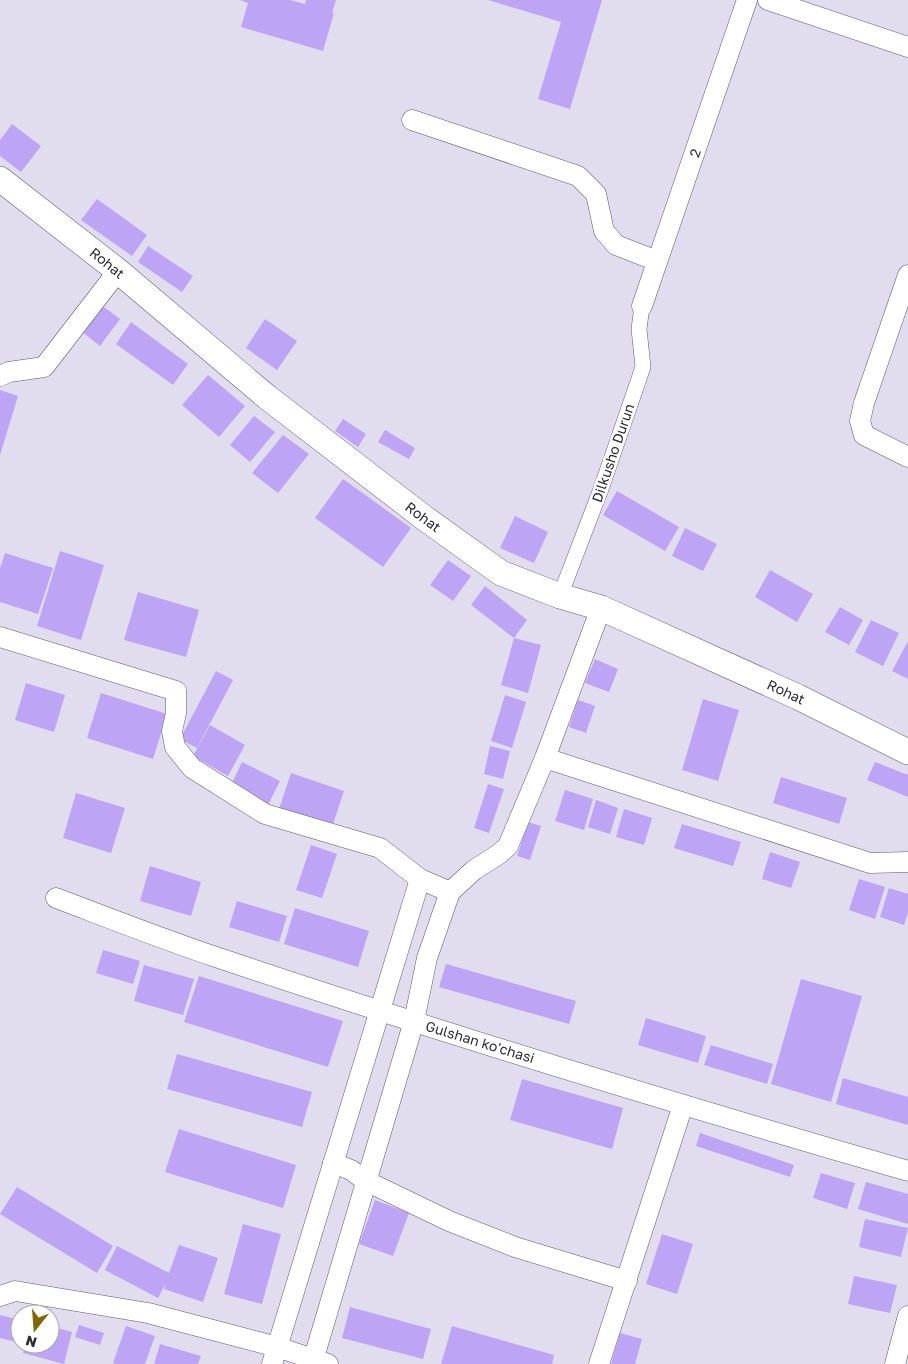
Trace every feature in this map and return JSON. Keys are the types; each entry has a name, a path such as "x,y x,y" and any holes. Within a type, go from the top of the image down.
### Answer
{"street":[{"name":"2","path":"642,306 747,0"},
{"path":"768,0 908,48"},
{"path":"412,120 578,176 596,194 604,231 616,245 657,261"},
{"name":"Rohat","path":"0,179 118,271 267,397 423,517 501,573 560,596 601,608 798,697 908,752"},
{"path":"0,376 9,372 44,367 118,271"},
{"path":"908,275 864,403 860,421 864,434 908,458"},
{"name":"Dilkusho Durun","path":"560,596 601,489 643,367 639,329 642,306"},
{"path":"0,1296 16,1291 148,1313 274,1355 318,1362 366,1181 414,1021 428,958 450,892 474,870 508,846 544,758 601,608"},
{"path":"0,637 176,691 173,739 175,747 192,768 265,814 380,848 420,879 450,892"},
{"path":"544,758 870,863 908,862"},
{"path":"274,1355 420,879"},
{"name":"Gulshan ko'chasi","path":"56,898 215,956 414,1021 683,1105 908,1171"},
{"path":"599,1364 683,1105"},
{"path":"333,1163 351,1170 366,1181 449,1221 515,1247 627,1281"},
{"path":"895,1364 908,1316"}],"building":[{"path":"240,0 290,0 305,4 306,0 336,0 323,51 241,27 248,3"},
{"path":"488,0 602,0 570,109 538,99 561,22"},
{"path":"12,124 41,146 21,172 0,156 0,140"},
{"path":"97,199 147,235 132,256 81,220"},
{"path":"148,246 193,276 182,292 138,262"},
{"path":"100,304 120,319 100,346 81,331"},
{"path":"265,319 297,341 277,370 246,348"},
{"path":"131,322 188,364 173,385 116,344"},
{"path":"208,375 245,406 219,437 182,405"},
{"path":"0,390 18,396 0,455"},
{"path":"254,416 275,432 250,462 230,445"},
{"path":"343,419 366,434 358,447 335,431"},
{"path":"385,430 415,448 409,459 378,442"},
{"path":"283,435 309,454 278,493 252,473"},
{"path":"343,479 411,528 383,567 315,518"},
{"path":"617,491 679,527 665,551 603,515"},
{"path":"515,516 548,532 534,563 500,548"},
{"path":"685,528 717,544 703,571 672,556"},
{"path":"60,551 104,565 81,640 37,626"},
{"path":"5,553 53,568 38,614 0,602 0,568"},
{"path":"448,560 471,576 453,601 430,585"},
{"path":"770,570 813,594 797,622 755,597"},
{"path":"485,586 527,620 514,638 471,605"},
{"path":"138,592 199,610 186,657 124,640"},
{"path":"840,607 863,620 849,645 825,632"},
{"path":"871,620 899,633 883,666 855,652"},
{"path":"514,638 541,645 528,693 501,685"},
{"path":"908,641 908,679 892,671"},
{"path":"595,659 618,669 609,692 585,683"},
{"path":"216,671 233,680 197,748 180,739"},
{"path":"26,683 65,695 54,732 15,720"},
{"path":"101,693 167,714 153,759 87,738"},
{"path":"505,695 526,702 512,748 491,741"},
{"path":"703,699 739,710 718,781 682,770"},
{"path":"578,700 595,706 586,733 569,727"},
{"path":"210,725 245,745 228,776 193,756"},
{"path":"490,746 510,751 503,779 484,774"},
{"path":"242,762 280,781 268,805 230,787"},
{"path":"875,762 908,775 908,797 867,780"},
{"path":"291,773 344,791 332,827 279,809"},
{"path":"781,777 847,798 839,824 773,803"},
{"path":"488,784 504,789 489,833 474,828"},
{"path":"565,790 593,799 584,830 555,821"},
{"path":"76,793 125,808 111,853 63,838"},
{"path":"596,800 618,808 610,834 588,827"},
{"path":"624,809 652,818 644,845 616,837"},
{"path":"528,822 541,826 530,860 517,856"},
{"path":"682,824 741,842 733,866 674,848"},
{"path":"311,845 337,854 322,898 296,890"},
{"path":"770,852 800,862 791,888 762,879"},
{"path":"150,866 201,882 191,916 140,901"},
{"path":"859,879 885,887 875,919 849,910"},
{"path":"889,888 908,894 908,913 904,925 880,917"},
{"path":"237,901 287,916 279,942 229,927"},
{"path":"295,908 369,931 358,967 284,944"},
{"path":"103,950 140,961 133,984 96,973"},
{"path":"446,964 576,1001 569,1024 439,987"},
{"path":"144,965 194,979 183,1015 134,1001"},
{"path":"199,976 343,1021 328,1067 184,1022"},
{"path":"801,979 862,996 831,1102 771,1084"},
{"path":"646,1018 706,1036 698,1063 638,1045"},
{"path":"711,1045 773,1064 767,1084 704,1065"},
{"path":"177,1054 312,1092 302,1127 167,1089"},
{"path":"843,1078 908,1097 908,1125 836,1104"},
{"path":"522,1079 623,1108 612,1149 510,1120"},
{"path":"179,1129 296,1165 283,1208 165,1172"},
{"path":"700,1133 794,1165 790,1177 696,1146"},
{"path":"821,1173 855,1183 847,1209 813,1198"},
{"path":"866,1182 908,1194 908,1224 858,1209"},
{"path":"17,1187 113,1246 97,1273 0,1214"},
{"path":"375,1200 409,1213 393,1256 359,1244"},
{"path":"865,1219 908,1228 901,1257 859,1247"},
{"path":"243,1224 281,1234 262,1304 224,1294"},
{"path":"662,1234 693,1244 677,1294 646,1284"},
{"path":"179,1245 218,1258 203,1302 164,1289 166,1283 158,1298 105,1270 117,1246 169,1273"},
{"path":"854,1276 897,1285 890,1313 848,1304"},
{"path":"350,1307 431,1329 423,1359 342,1338"},
{"path":"0,1315 10,1318 10,1340 0,1338"},
{"path":"79,1325 104,1333 100,1345 75,1337"},
{"path":"126,1326 155,1336 145,1364 113,1363"},
{"path":"452,1326 554,1355 552,1364 441,1364"},
{"path":"60,1329 72,1332 64,1364 27,1354 60,1354"},
{"path":"620,1333 642,1339 635,1364 611,1364"},
{"path":"160,1344 201,1356 198,1364 154,1364"}]}
